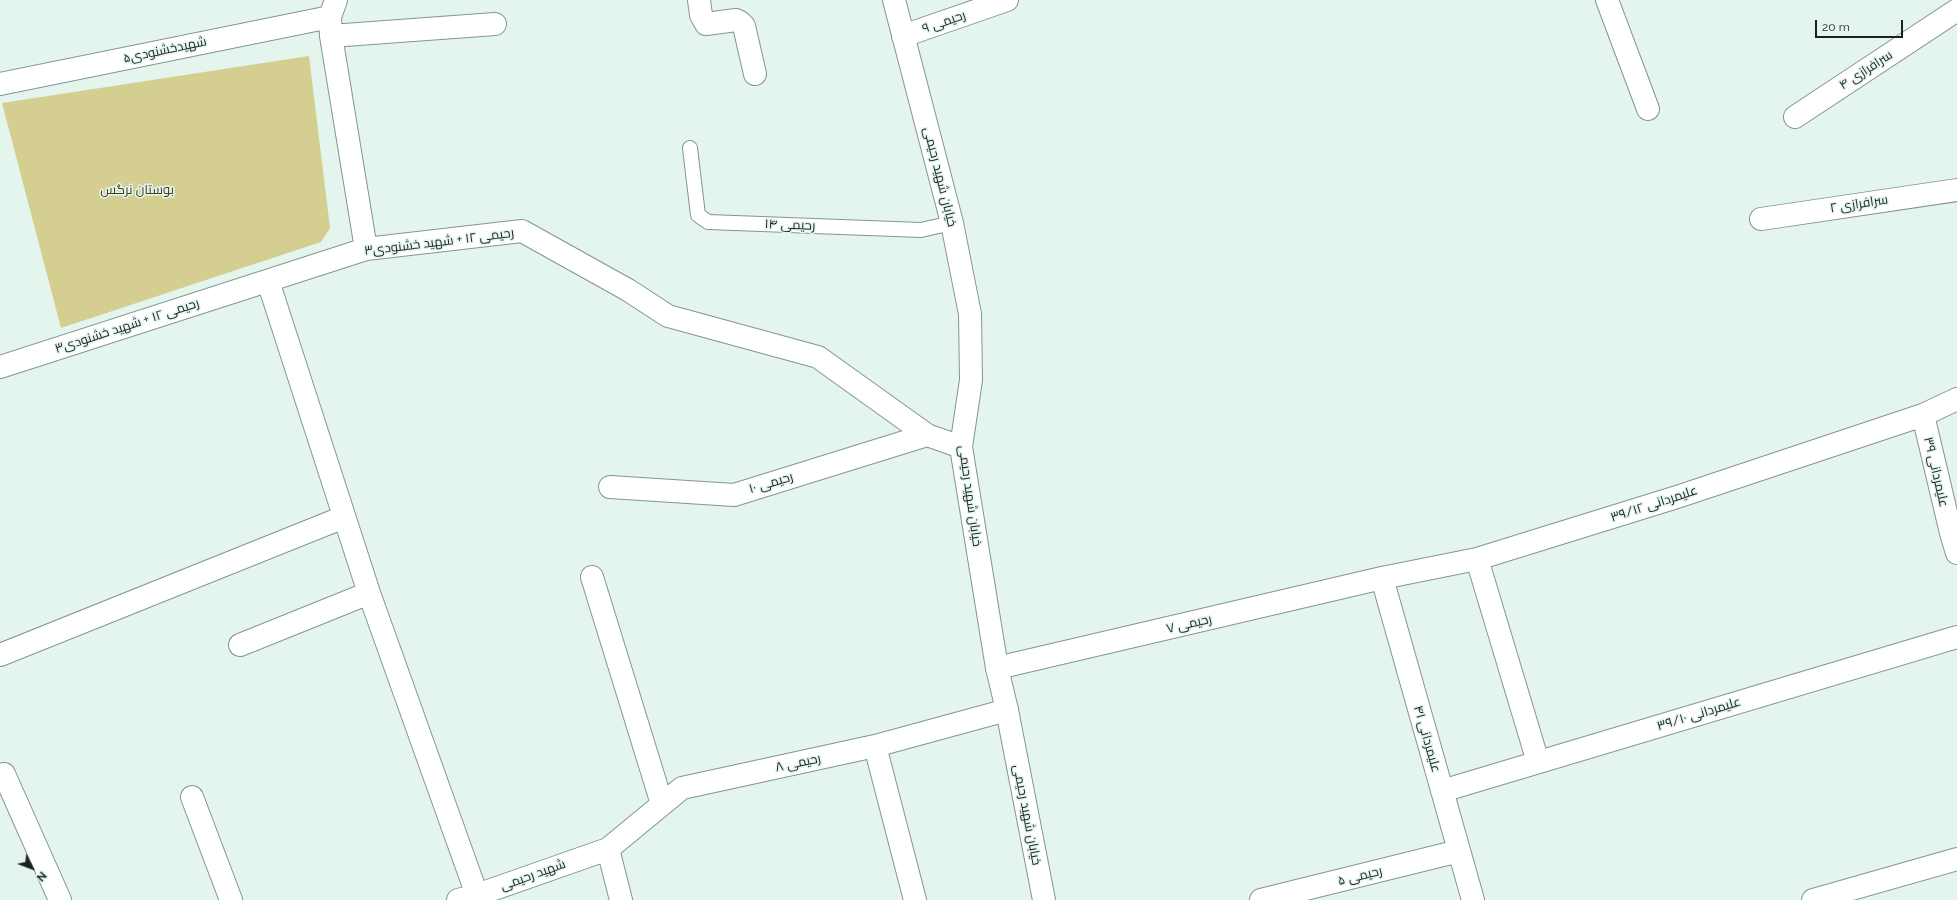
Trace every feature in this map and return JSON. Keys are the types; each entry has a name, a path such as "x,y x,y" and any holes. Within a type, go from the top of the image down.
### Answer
{"street":[{"path":"699,0 701,15 706,24 736,20 744,26 755,74"},
{"name":"خیابان شهید رحیمی","path":"894,0 952,223 970,314 971,380 961,447 997,668 1007,710 1044,900"},
{"name":"رحیمی ۹","path":"903,36 1007,0"},
{"path":"1607,0 1648,109"},
{"name":"سرافرازی ۴","path":"1795,117 1957,10"},
{"path":"332,18 366,249"},
{"name":"شهیدخشنودی۵","path":"0,84 332,18 495,24"},
{"name":"سرافرازی ۲","path":"1761,219 1957,190"},
{"name":"رحیمی ۱۲ + شهید خشنودی۳","path":"0,367 366,249 522,231 628,290 668,316 818,357 927,435 961,447"},
{"path":"268,281 467,898"},
{"name":"علیمردانی ۳۹/۱۲","path":"1382,578 1477,559 1677,497 1923,415 1957,400"},
{"name":"علیمردانی ۳۹","path":"1923,415 1951,533 1957,552"},
{"name":"رحیمی ۱۰","path":"610,487 734,495 927,435"},
{"path":"0,655 344,518"},
{"path":"1477,559 1538,762"},
{"path":"592,577 662,804"},
{"name":"رحیمی ۷","path":"997,668 1382,578"},
{"name":"علیمردانی ۴۱","path":"1382,578 1473,900"},
{"path":"240,645 369,594"},
{"name":"علیمردانی ۳۹/۱۰","path":"1442,791 1957,637"},
{"name":"رحیمی ۸","path":"608,849 682,788 875,746 1007,710"},
{"path":"875,746 915,900"},
{"path":"4,774 60,900"},
{"path":"192,798 231,900"},
{"path":"608,849 621,900"},
{"name":"شهید رحیمی","path":"467,898 608,849"},
{"name":"رحیمی ۵","path":"1261,900 1459,851"},
{"path":"1813,900 1957,859"}],"lane":[{"name":"رحیمی ۱۴","path":"690,148 698,215 708,222 921,230 952,223"}],"green space":[{"name":"بوستان نرگس","path":"309,56 330,228 321,242 61,328 2,103"}]}
